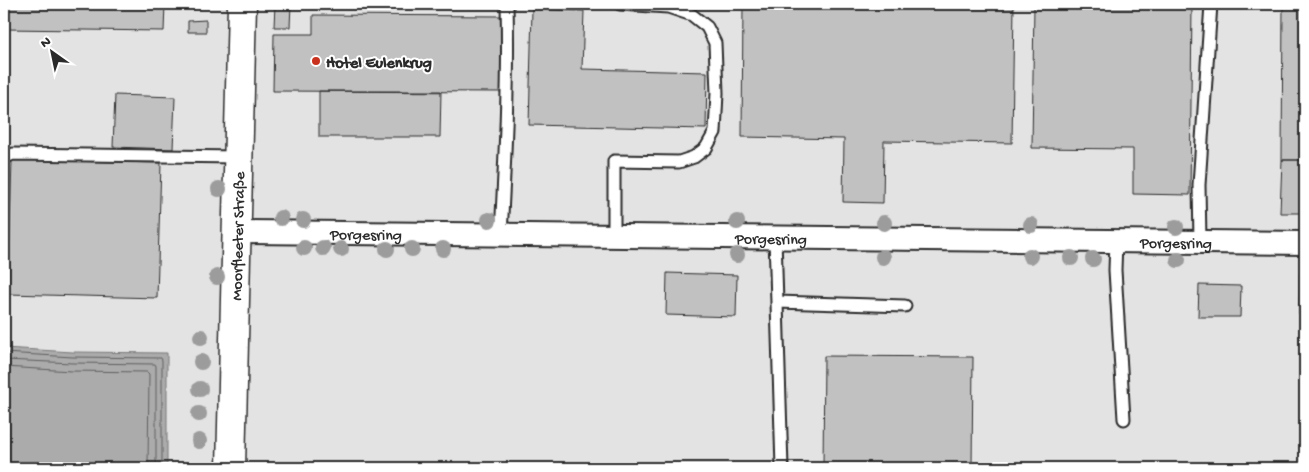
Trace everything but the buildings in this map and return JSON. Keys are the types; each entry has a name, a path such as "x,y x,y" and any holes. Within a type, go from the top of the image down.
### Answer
{"street":[{"name":"Moorfleeter Straße","path":"231,468 242,4"},
{"name":"Porgesring","path":"237,232 1305,243"}],"lane":[{"path":"501,235 506,143 508,4"},
{"path":"614,236 614,161 679,162 694,157 706,148 715,132 717,93 715,42 707,27 692,15 668,7 620,4"},
{"path":"1200,242 1199,185 1211,4"},
{"path":"4,158 13,154 238,157"},
{"path":"775,237 782,468"},
{"path":"1116,241 1115,270 1124,418"},
{"path":"777,302 905,306"}],"shaded area":[{"path":"4,4 1305,4 1305,468 167,468 167,353 73,352 4,348"}],"water":[{"path":"4,348 73,352 167,353 167,468 4,468"}],"place":[{"name":"Hotel Eulenkrug","path":"316,61"}]}
